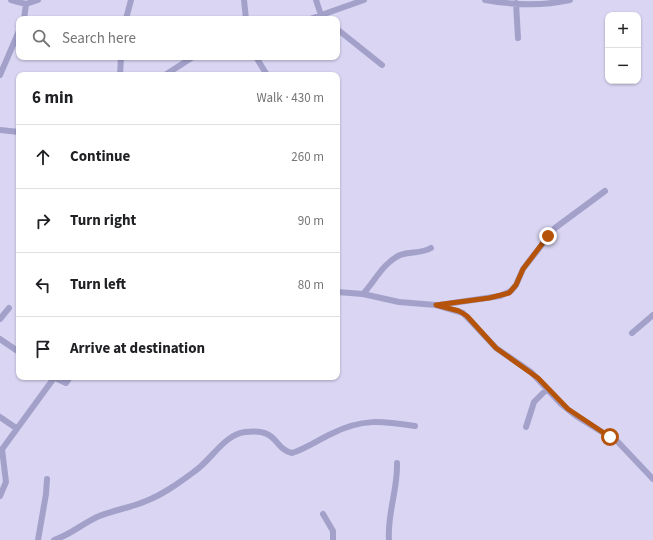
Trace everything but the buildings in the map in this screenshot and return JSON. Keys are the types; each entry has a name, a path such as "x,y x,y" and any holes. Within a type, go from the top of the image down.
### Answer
{"street":[{"path":"11,0 26,4 38,0"},
{"path":"127,16 131,0"},
{"path":"244,0 246,16"},
{"path":"316,0 324,16 364,0"},
{"path":"485,0 516,3 550,3 570,0"},
{"path":"516,3 518,38"},
{"path":"24,16 26,4"},
{"path":"340,31 382,66"},
{"path":"0,75 16,38"},
{"path":"120,72 121,60"},
{"path":"170,72 188,60"},
{"path":"258,60 265,72"},
{"path":"0,130 16,132"},
{"path":"436,305 500,296 512,291 523,269 555,228 605,191"},
{"path":"362,294 382,269 394,259 405,254 421,252 431,248"},
{"path":"340,292 362,294 399,302 436,305 459,311 467,316 492,345 531,372 576,416 618,442 653,478"},
{"path":"0,319 10,308"},
{"path":"632,333 653,315"},
{"path":"0,339 16,350"},
{"path":"0,496 6,482 1,451 16,428 52,380"},
{"path":"59,380 66,383 68,380"},
{"path":"526,427 534,402 547,389"},
{"path":"0,417 16,428"},
{"path":"54,540 67,535 96,518 146,501 160,494 202,466 224,444 239,433 256,431 269,434 286,450 292,453 338,430 352,425 381,421 415,426"},
{"path":"389,540 388,521 395,490 397,463"},
{"path":"38,540 46,494 47,479"},
{"path":"324,514 333,531 333,540"}],"route":[{"path":"548,236 521,271 516,285 509,293 489,298 436,305 464,313 489,342 531,372 576,416 610,437"}]}
